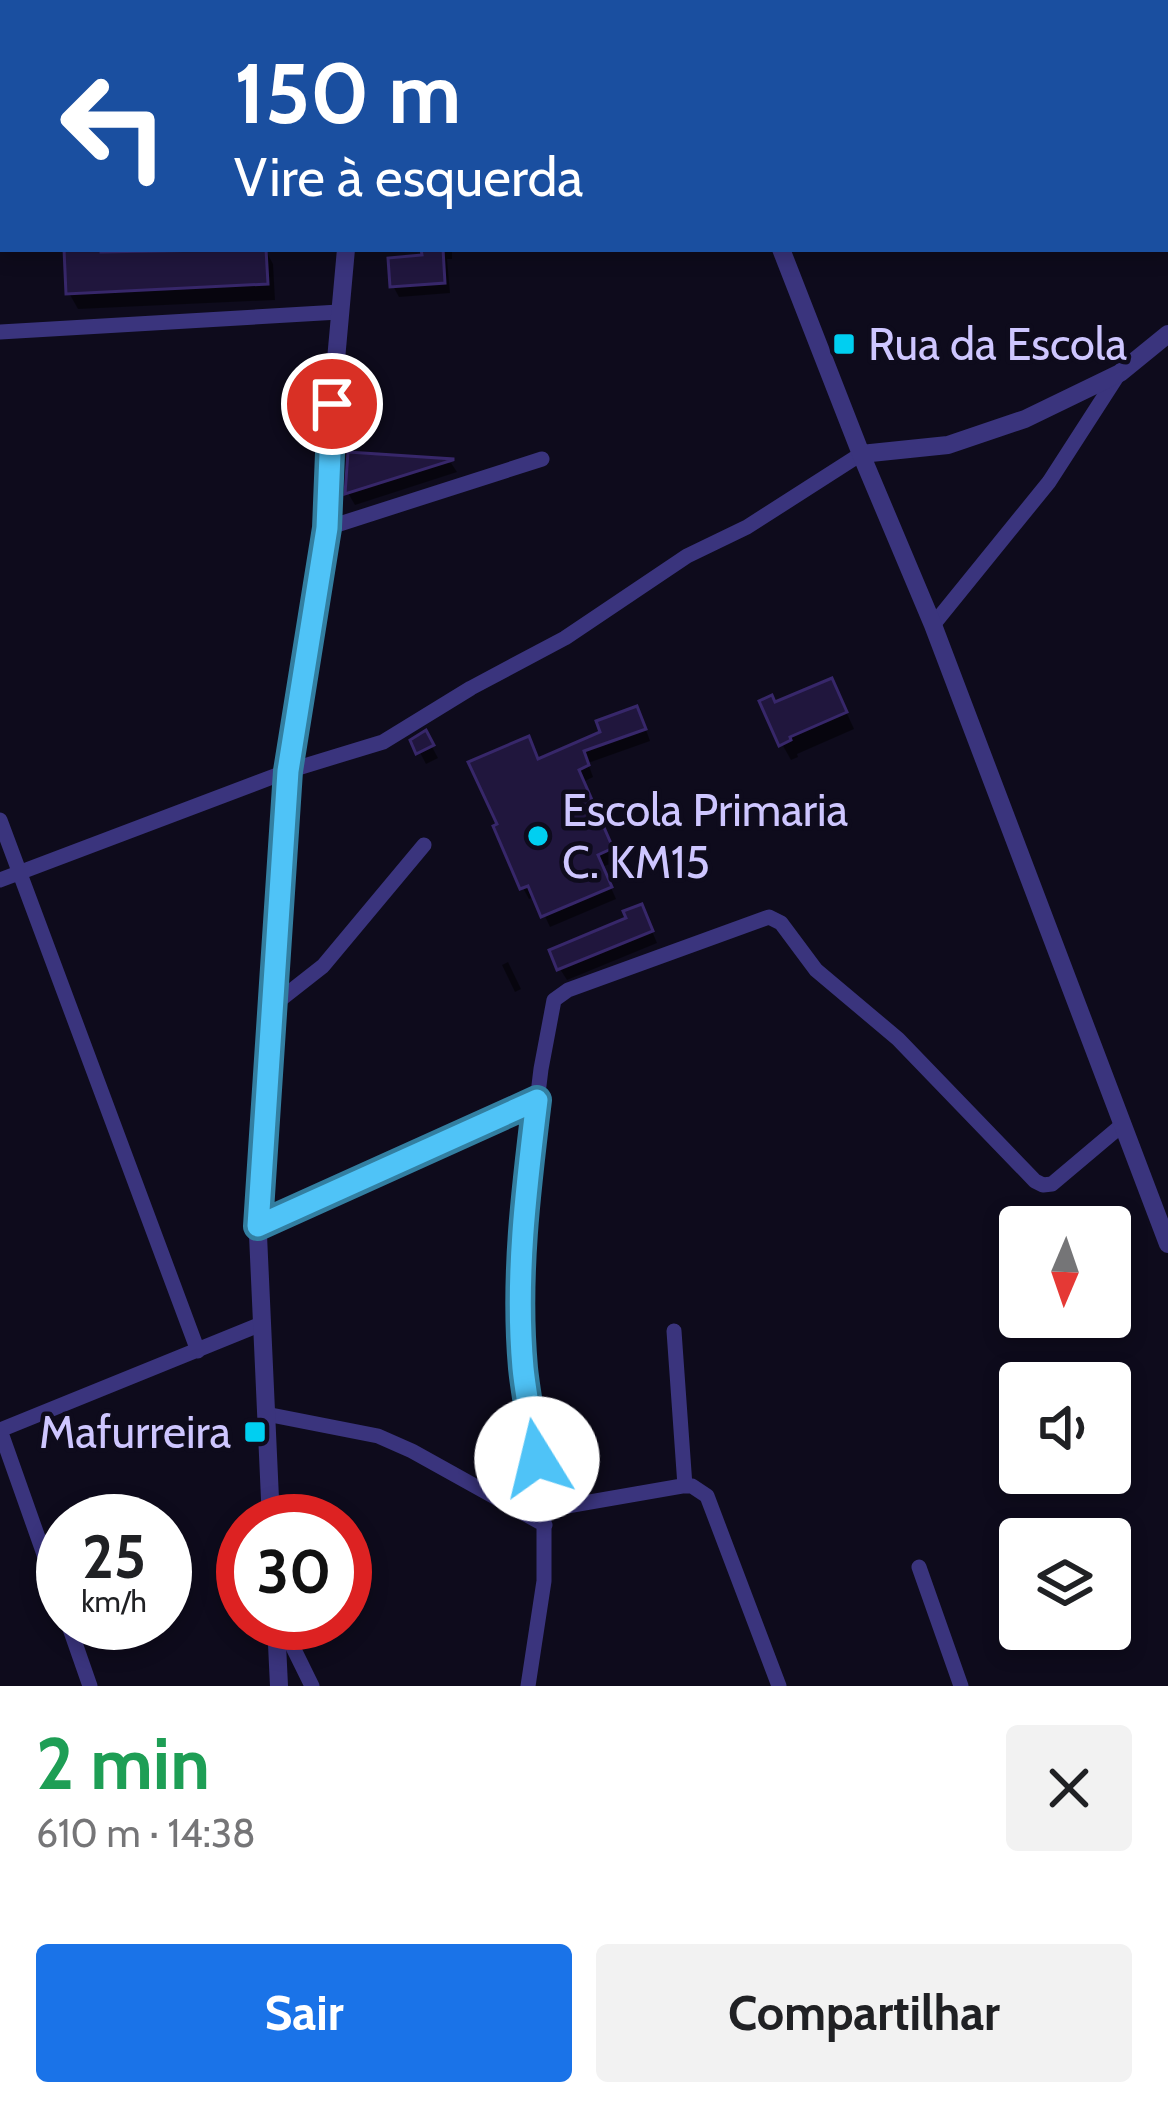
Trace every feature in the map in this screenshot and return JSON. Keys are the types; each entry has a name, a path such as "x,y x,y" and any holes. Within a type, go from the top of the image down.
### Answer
{"street":[{"path":"270,1494 258,1226 288,771 327,528 346,252"},
{"path":"783,252 933,625 1168,1244"},
{"path":"0,332 339,312"},
{"path":"0,880 288,771 383,742 470,688 565,638 687,556 746,527 861,454 948,445 1025,419 1120,373 1165,340"},
{"path":"933,625 1048,482 1120,373"},
{"path":"327,528 542,459"},
{"path":"0,820 198,1351"},
{"path":"272,1006 323,967 424,845"},
{"path":"529,1686 544,1581 545,1518 523,1368 523,1216 554,1000 568,990 770,917 781,923 816,970 898,1040 1043,1185 1052,1184 1122,1125"},
{"path":"258,1226 537,1100"},
{"path":"36,1532 0,1430 261,1324"},
{"path":"674,1331 685,1486"},
{"path":"266,1414 378,1436 545,1518 685,1486 699,1489 707,1496 779,1686"},
{"path":"919,1567 961,1686"},
{"path":"77,1650 90,1686"},
{"path":"278,1650 279,1686"},
{"path":"293,1650 312,1686"}],"building":[{"path":"64,252 266,252 268,284 66,294"},
{"path":"443,252 445,283 390,287 388,258"},
{"path":"348,452 453,459 453,460 345,494"},
{"path":"832,678 847,712 779,746 759,701 772,695 775,702"},
{"path":"637,706 646,729 584,751 589,765 579,770 613,848 598,855 612,887 541,917 528,886 520,889 468,762 529,736 538,759 600,732 596,721"},
{"path":"426,730 434,745 416,754 410,740"},
{"path":"642,904 653,931 557,970 549,950 626,918 623,911"}],"place":[{"name":"Rua da Escola","path":"844,344"},
{"name":"Escola Primaria C. KM15","path":"538,836"},
{"name":"Mafurreira","path":"255,1432"}],"route":[{"path":"332,404 327,528 288,771 258,1226 537,1100 523,1216 521,1288 523,1368 537,1459"}]}
